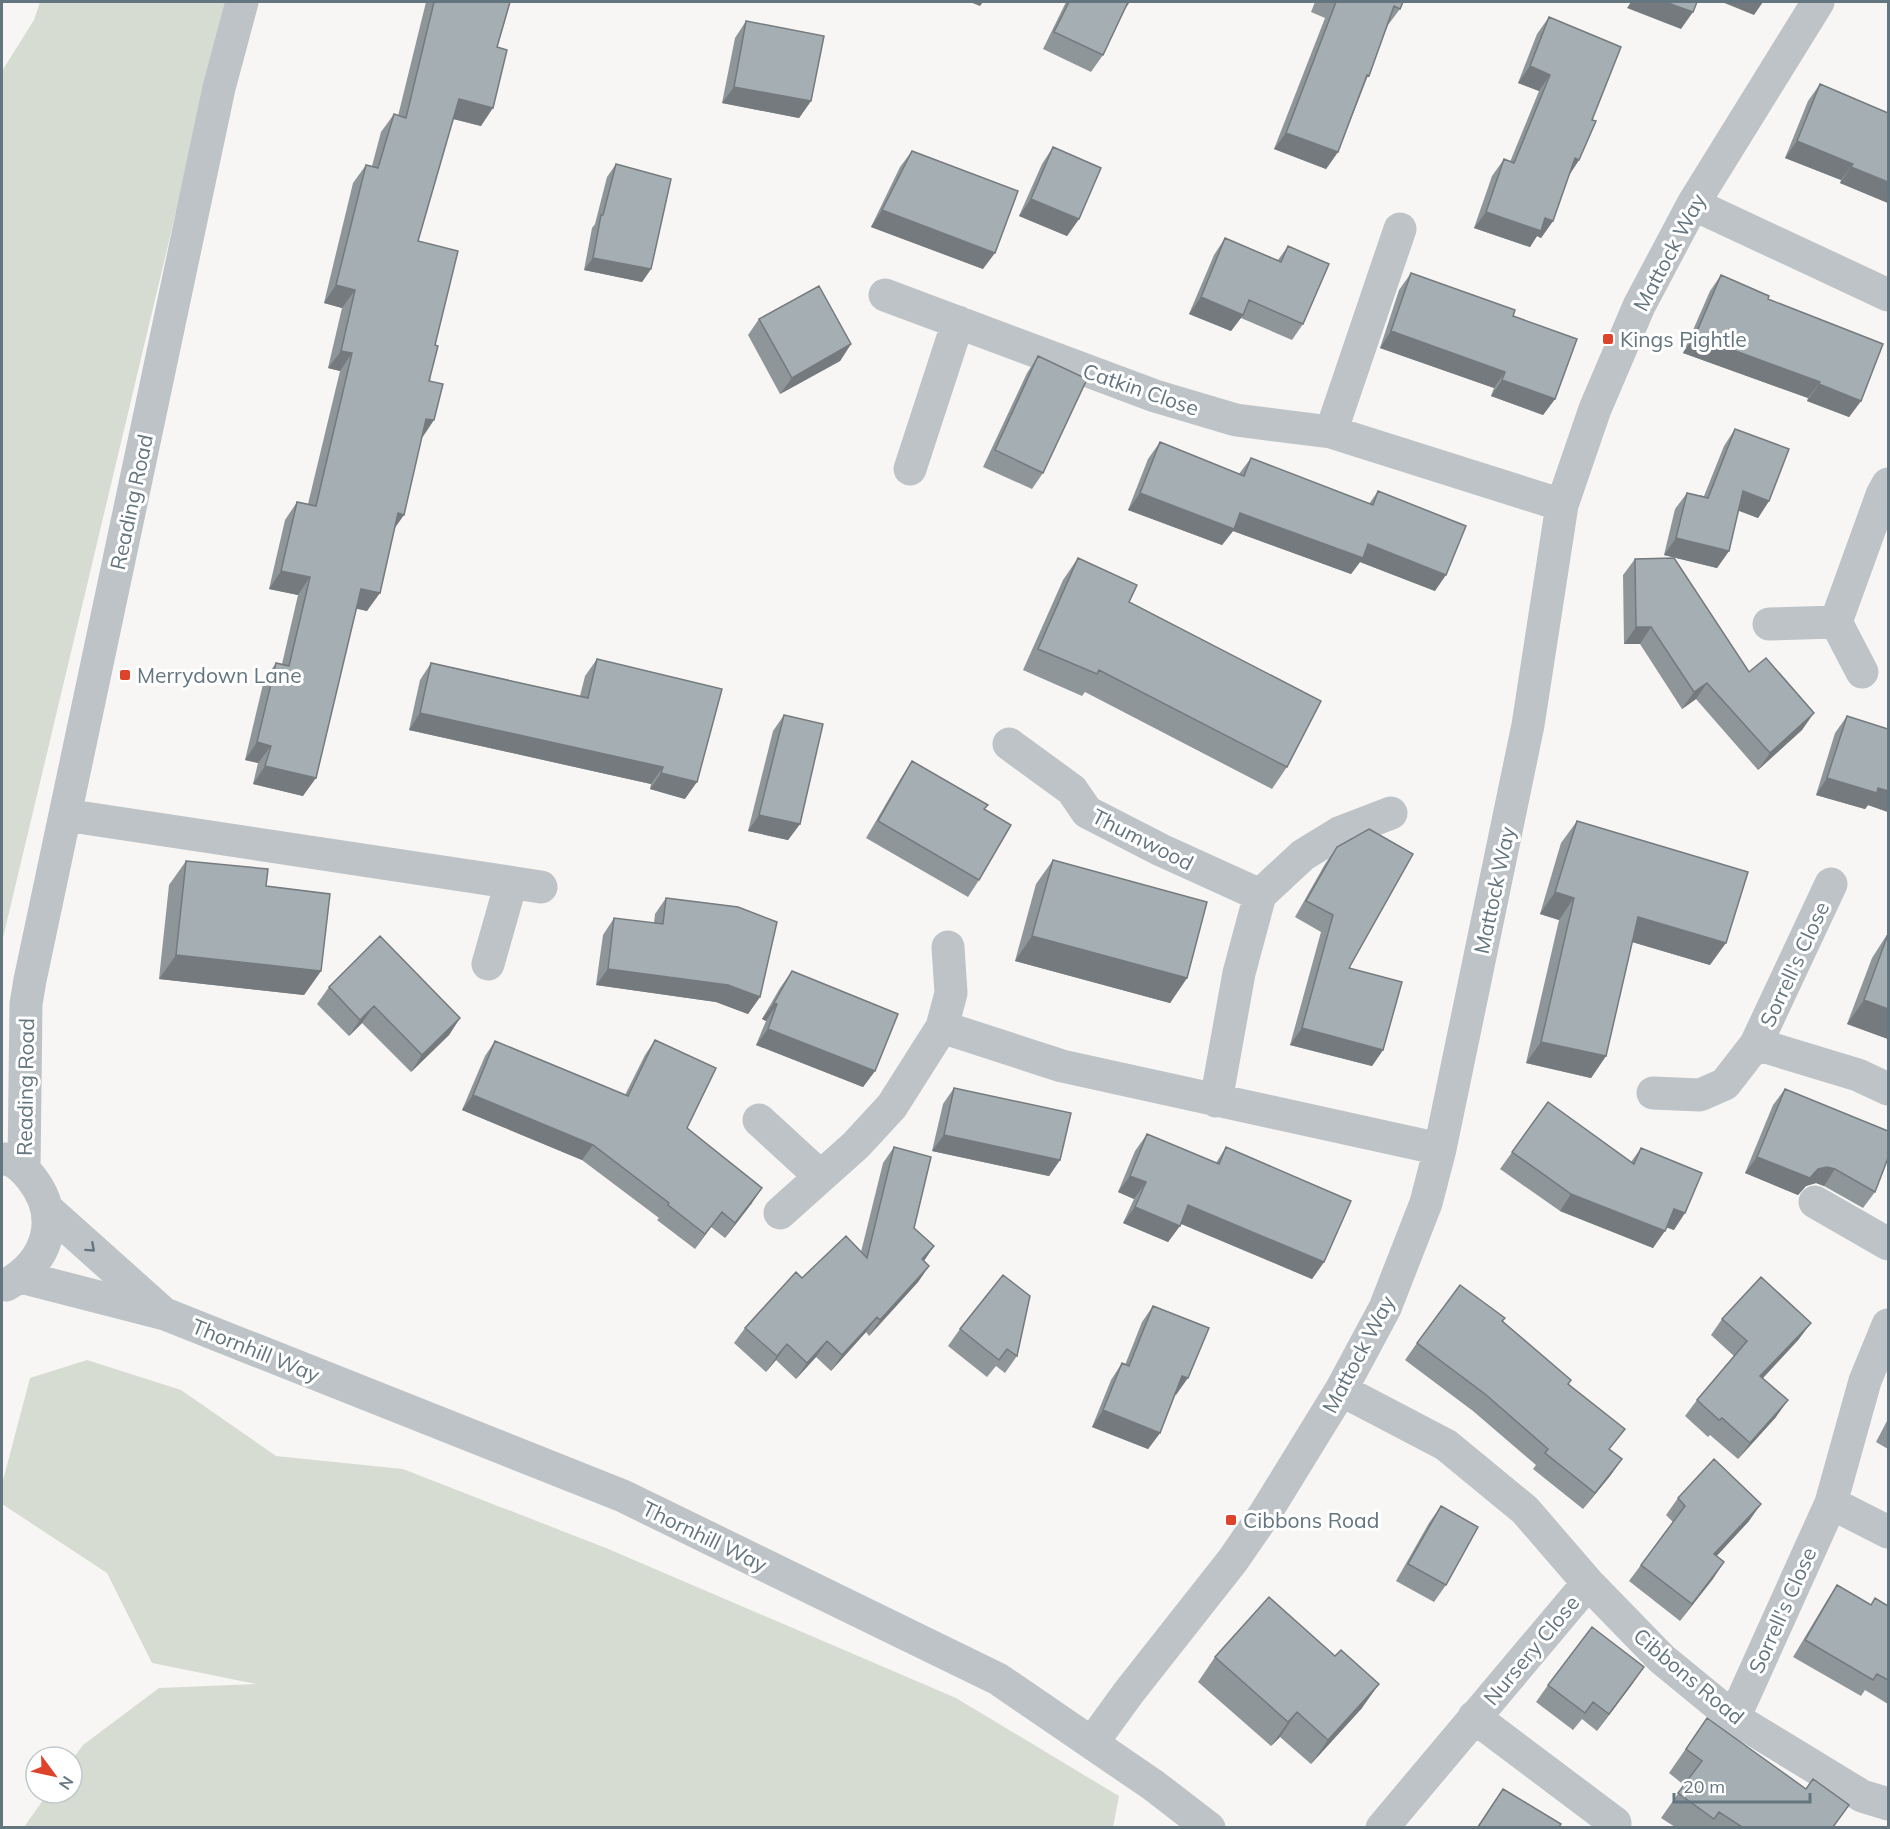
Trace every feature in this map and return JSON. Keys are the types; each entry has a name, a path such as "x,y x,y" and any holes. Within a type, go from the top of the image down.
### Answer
{"street":[{"name":"Reading Road","path":"13,1164 26,1004 32,969 219,88 242,2"},
{"name":"Mattock Way","path":"1092,1743 1260,1522 1341,1390 1385,1308 1426,1203 1440,1149 1528,725 1562,505 1595,409 1635,316 1693,204 1818,2"},
{"path":"1693,204 1888,295"},
{"path":"1331,432 1400,229"},
{"name":"Catkin Close","path":"885,295 1165,399 1236,420 1331,432 1562,505"},
{"path":"910,469 958,322"},
{"path":"1862,672 1836,622 1888,484"},
{"path":"1769,624 1836,622"},
{"name":"Thumwood","path":"1009,744 1072,790 1087,813 1260,895"},
{"path":"1216,1101 1239,973 1260,895 1304,855 1339,834 1391,813"},
{"path":"65,815 526,885 488,964"},
{"name":"Sorrell's Close","path":"1653,1093 1700,1095 1725,1084 1756,1044 1832,884"},
{"path":"780,1213 856,1145 892,1106 942,1027 951,993 948,947"},
{"name":"Reading Road","path":"2,1070 26,1004"},
{"path":"942,1027 1062,1066 1440,1149"},
{"name":"Sorrell's Close","path":"1756,1044 1858,1075 1888,1089"},
{"path":"759,1120 820,1176"},
{"path":"11,1282 37,1261 47,1236 47,1209 41,1191 13,1164"},
{"path":"1815,1202 1888,1244"},
{"name":"Thornhill Way","path":"47,1209 165,1314"},
{"name":"Thornhill Way","path":"11,1282 165,1314 623,1496 998,1679 1153,1785 1209,1827"},
{"name":"Sorrell's Close","path":"1734,1718 1831,1503 1865,1381 1888,1325"},
{"name":"Cibbons Road","path":"1341,1390 1446,1445 1525,1510 1588,1583 1662,1659 1734,1718 1862,1796 1888,1804"},
{"path":"1831,1503 1888,1532"},
{"name":"Nursery Close","path":"1382,1827 1588,1583"},
{"name":"Nursery Close","path":"1474,1717 1615,1823"}],"shaded area":[{"path":"40,2 226,2 2,942 2,71 34,20"},
{"path":"87,1360 181,1390 276,1456 403,1469 606,1548 956,1698 1119,1796 1113,1827 24,1827 40,1805 84,1805 83,1745 159,1688 256,1684 152,1663 107,1573 2,1504 2,1484 30,1378"}],"building":[{"path":"434,2 510,2 497,47 507,50 493,108 459,99 418,241 458,251 435,345 438,346 429,381 443,384 434,420 426,419 404,515 398,513 380,593 361,589 316,778 265,766 271,746 257,742 276,663 289,666 310,577 281,571 297,502 316,506 352,353 341,351 355,290 336,285 366,165 378,168 394,114 406,118"},
{"path":"1069,2 1128,2 1103,55 1054,32"},
{"path":"1336,2 1403,2 1400,9 1394,6 1338,152 1286,133"},
{"path":"1665,2 1697,2 1693,12"},
{"path":"1549,17 1621,47 1592,120 1596,121 1579,160 1575,158 1553,221 1545,218 1541,231 1486,212 1504,159 1514,163 1550,75 1530,66"},
{"path":"746,21 824,36 811,101 734,87"},
{"path":"1820,84 1888,113 1888,182 1851,167 1853,164 1797,141"},
{"path":"1053,147 1101,168 1079,219 1031,199"},
{"path":"912,151 1018,191 995,253 882,210"},
{"path":"616,164 671,179 651,269 593,258 601,215 603,215"},
{"path":"1225,238 1281,262 1288,246 1329,264 1303,324 1249,300 1243,315 1201,297"},
{"path":"1411,273 1515,310 1513,316 1577,339 1555,399 1502,380 1505,372 1391,331"},
{"path":"1721,275 1769,296 1768,299 1883,344 1861,401 1819,384 1820,382 1695,336"},
{"path":"819,286 851,344 792,378 759,319"},
{"path":"1038,356 1087,379 1043,473 995,450"},
{"path":"1735,429 1789,449 1769,501 1743,491 1729,551 1676,538 1687,493 1708,498"},
{"path":"1160,442 1244,476 1251,458 1373,505 1378,491 1466,526 1446,575 1368,544 1363,558 1240,513 1234,529 1140,493"},
{"path":"1078,558 1137,585 1129,602 1321,701 1287,767 1099,670 1097,674 1038,649"},
{"path":"1674,558 1749,672 1766,658 1814,713 1770,753 1707,683 1694,692 1651,627 1636,627 1635,559"},
{"path":"597,659 722,689 697,782 661,773 663,767 420,713 431,663 588,698"},
{"path":"784,715 823,724 800,824 759,815"},
{"path":"1847,716 1888,729 1888,791 1878,788 1877,793 1827,778"},
{"path":"912,761 988,805 984,809 1011,825 979,880 878,821"},
{"path":"1577,821 1748,872 1726,943 1638,917 1606,1056 1541,1042 1574,898 1555,892"},
{"path":"1369,829 1413,854 1349,968 1402,982 1383,1050 1302,1028 1333,915 1306,901 1337,847"},
{"path":"1053,860 1207,902 1187,978 1032,936"},
{"path":"186,861 268,869 266,886 330,894 321,971 176,955"},
{"path":"666,898 738,907 777,922 760,997 728,985 608,969 614,918 663,924"},
{"path":"1888,934 1888,1009 1864,1000"},
{"path":"380,936 460,1018 422,1055 374,1006 360,1020 329,987"},
{"path":"792,971 898,1014 875,1071 768,1029 777,1004 774,1003"},
{"path":"655,1040 716,1068 687,1128 762,1188 735,1223 722,1212 705,1234 668,1205 669,1203 593,1145 473,1095 495,1041 628,1096"},
{"path":"954,1088 1071,1113 1060,1160 944,1135"},
{"path":"1785,1089 1888,1131 1888,1158 1875,1192 1835,1169 1827,1167 1818,1169 1810,1178 1757,1157"},
{"path":"1548,1102 1634,1164 1641,1148 1702,1173 1685,1213 1674,1209 1665,1231 1571,1194 1512,1152"},
{"path":"1147,1134 1219,1164 1226,1147 1351,1201 1324,1262 1188,1205 1180,1226 1135,1207 1146,1182 1130,1176"},
{"path":"894,1147 931,1157 914,1228 934,1246 922,1259 929,1266 880,1320 877,1317 842,1355 827,1341 807,1363 787,1344 777,1356 745,1328 796,1272 802,1278 846,1236 867,1258"},
{"path":"1003,1275 1030,1296 1017,1356 1007,1349 999,1360 960,1329"},
{"path":"1761,1277 1811,1323 1760,1376 1788,1400 1750,1443 1697,1400 1747,1341 1722,1319"},
{"path":"1460,1285 1505,1318 1502,1321 1571,1380 1568,1384 1625,1429 1609,1449 1622,1459 1595,1493 1545,1453 1548,1449 1485,1394 1417,1343"},
{"path":"1153,1306 1209,1328 1188,1378 1182,1376 1160,1433 1103,1410 1122,1363 1129,1366"},
{"path":"1714,1459 1761,1504 1714,1554 1724,1562 1692,1604 1641,1565 1685,1506 1678,1498"},
{"path":"1441,1506 1478,1527 1446,1585 1408,1564"},
{"path":"1837,1585 1871,1605 1875,1598 1888,1606 1888,1680 1877,1674 1873,1680 1805,1640"},
{"path":"1269,1597 1335,1656 1341,1650 1379,1684 1328,1740 1297,1712 1288,1722 1215,1657"},
{"path":"1592,1627 1644,1667 1609,1714 1593,1702 1585,1713 1548,1685"},
{"path":"1707,1718 1806,1789 1813,1779 1849,1805 1833,1827 1742,1827 1719,1812 1714,1819 1678,1793 1702,1761 1686,1749"},
{"path":"1503,1789 1561,1824 1559,1827 1478,1827"}],"place":[{"name":"Kings Pightle","path":"1608,339"},
{"name":"Merrydown Lane","path":"125,675"},
{"name":"Cibbons Road","path":"1231,1520"}]}
